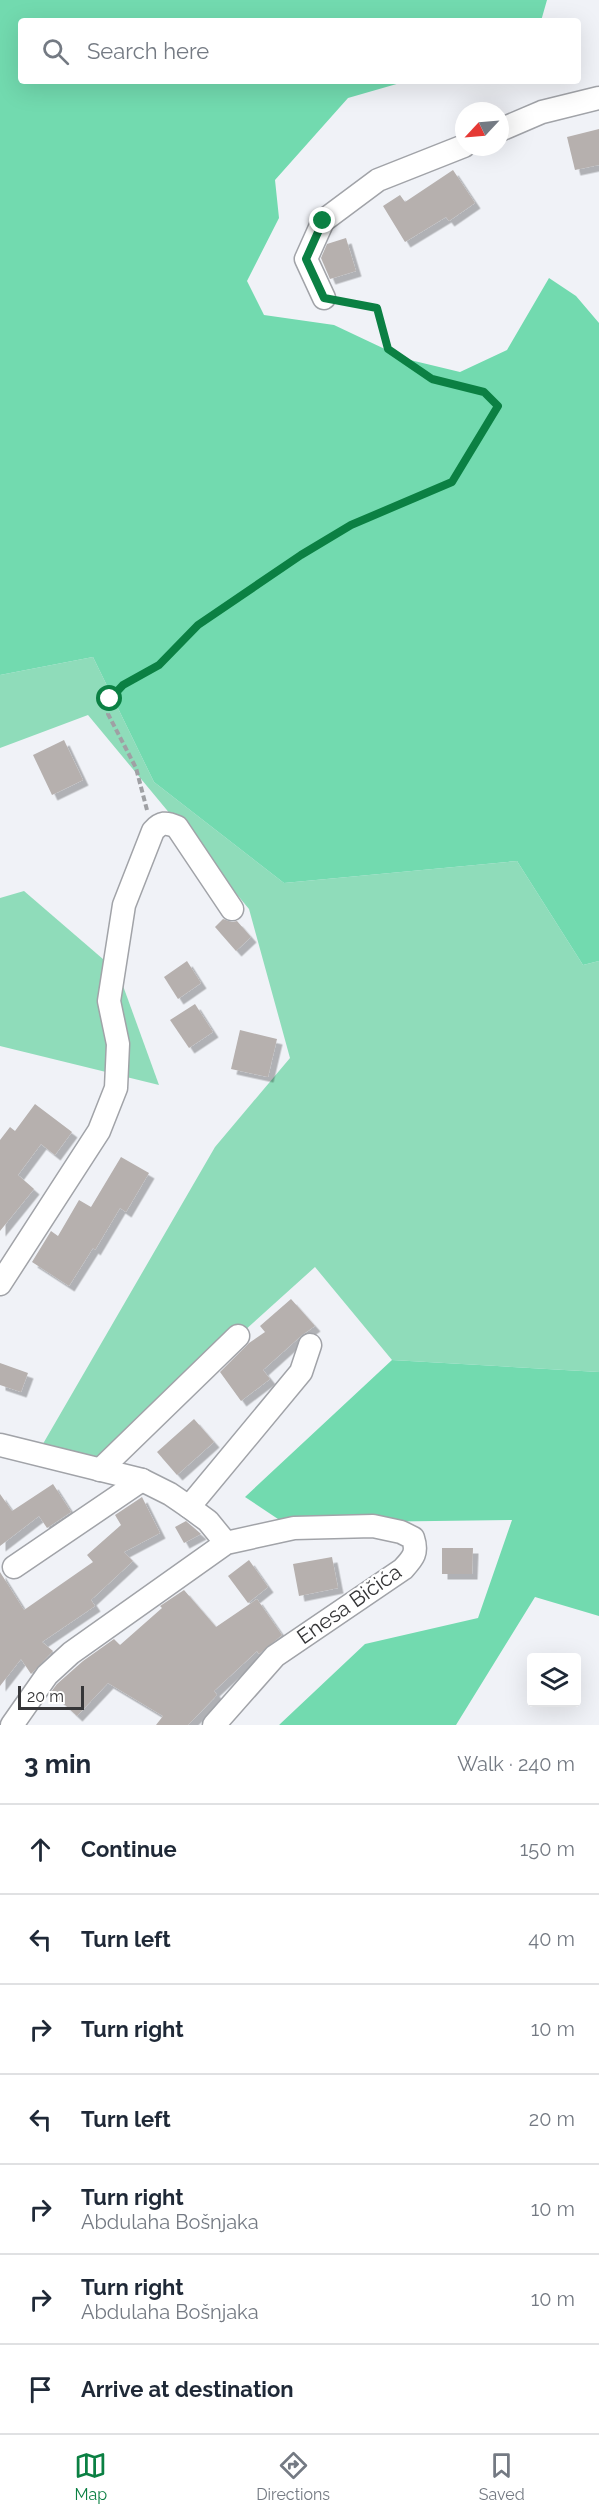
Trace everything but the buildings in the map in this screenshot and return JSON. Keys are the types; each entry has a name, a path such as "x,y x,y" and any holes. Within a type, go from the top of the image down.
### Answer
{"street":[{"path":"509,126 542,112 599,98"},
{"path":"324,298 306,259 323,221 378,180 455,150"},
{"path":"0,1284 99,1131 116,1088 118,1044 109,1000 124,905 153,831 159,824 167,822 177,827 232,909"},
{"path":"99,1470 237,1336"},
{"path":"189,1507 301,1372 310,1345"},
{"path":"0,1445 142,1480 170,1494 208,1521 226,1543"},
{"path":"14,1567 142,1480"},
{"name":"Enesa Bičića","path":"12,1725 47,1675 71,1653 226,1543 294,1528 374,1526 401,1532 413,1538 416,1548 414,1557 403,1569 275,1656 214,1725"}],"path":[{"path":"153,831 136,768 108,714 110,699 123,685 159,665 198,625 301,555 351,525 452,482 498,406 484,392 432,379 388,349 377,308 324,298"}],"green space":[{"path":"0,0 547,0 542,18 18,18 18,84 397,84 348,98 275,180 279,218 247,281 264,315 334,325 406,359 460,372 507,350 549,278 576,296 599,323 599,961 583,965 517,861 284,883 154,782 93,657 0,675"},
{"path":"93,657 154,782 284,883 517,861 583,965 599,961 599,1372 392,1360 315,1267 101,1460 40,1449 215,1147 290,1058 249,909 88,715 0,748 0,675"},
{"path":"24,891 118,972 159,1085 0,1046 0,898"},
{"path":"392,1360 599,1372 599,1616 535,1597 456,1725 279,1725 365,1644 478,1618 512,1520 284,1523 245,1497"}],"route":[{"path":"110,699 123,685 159,665 198,625 256,588 301,555 351,525 452,482 498,406 484,392 432,379 388,349 377,308 324,298 306,259 323,221"}]}
